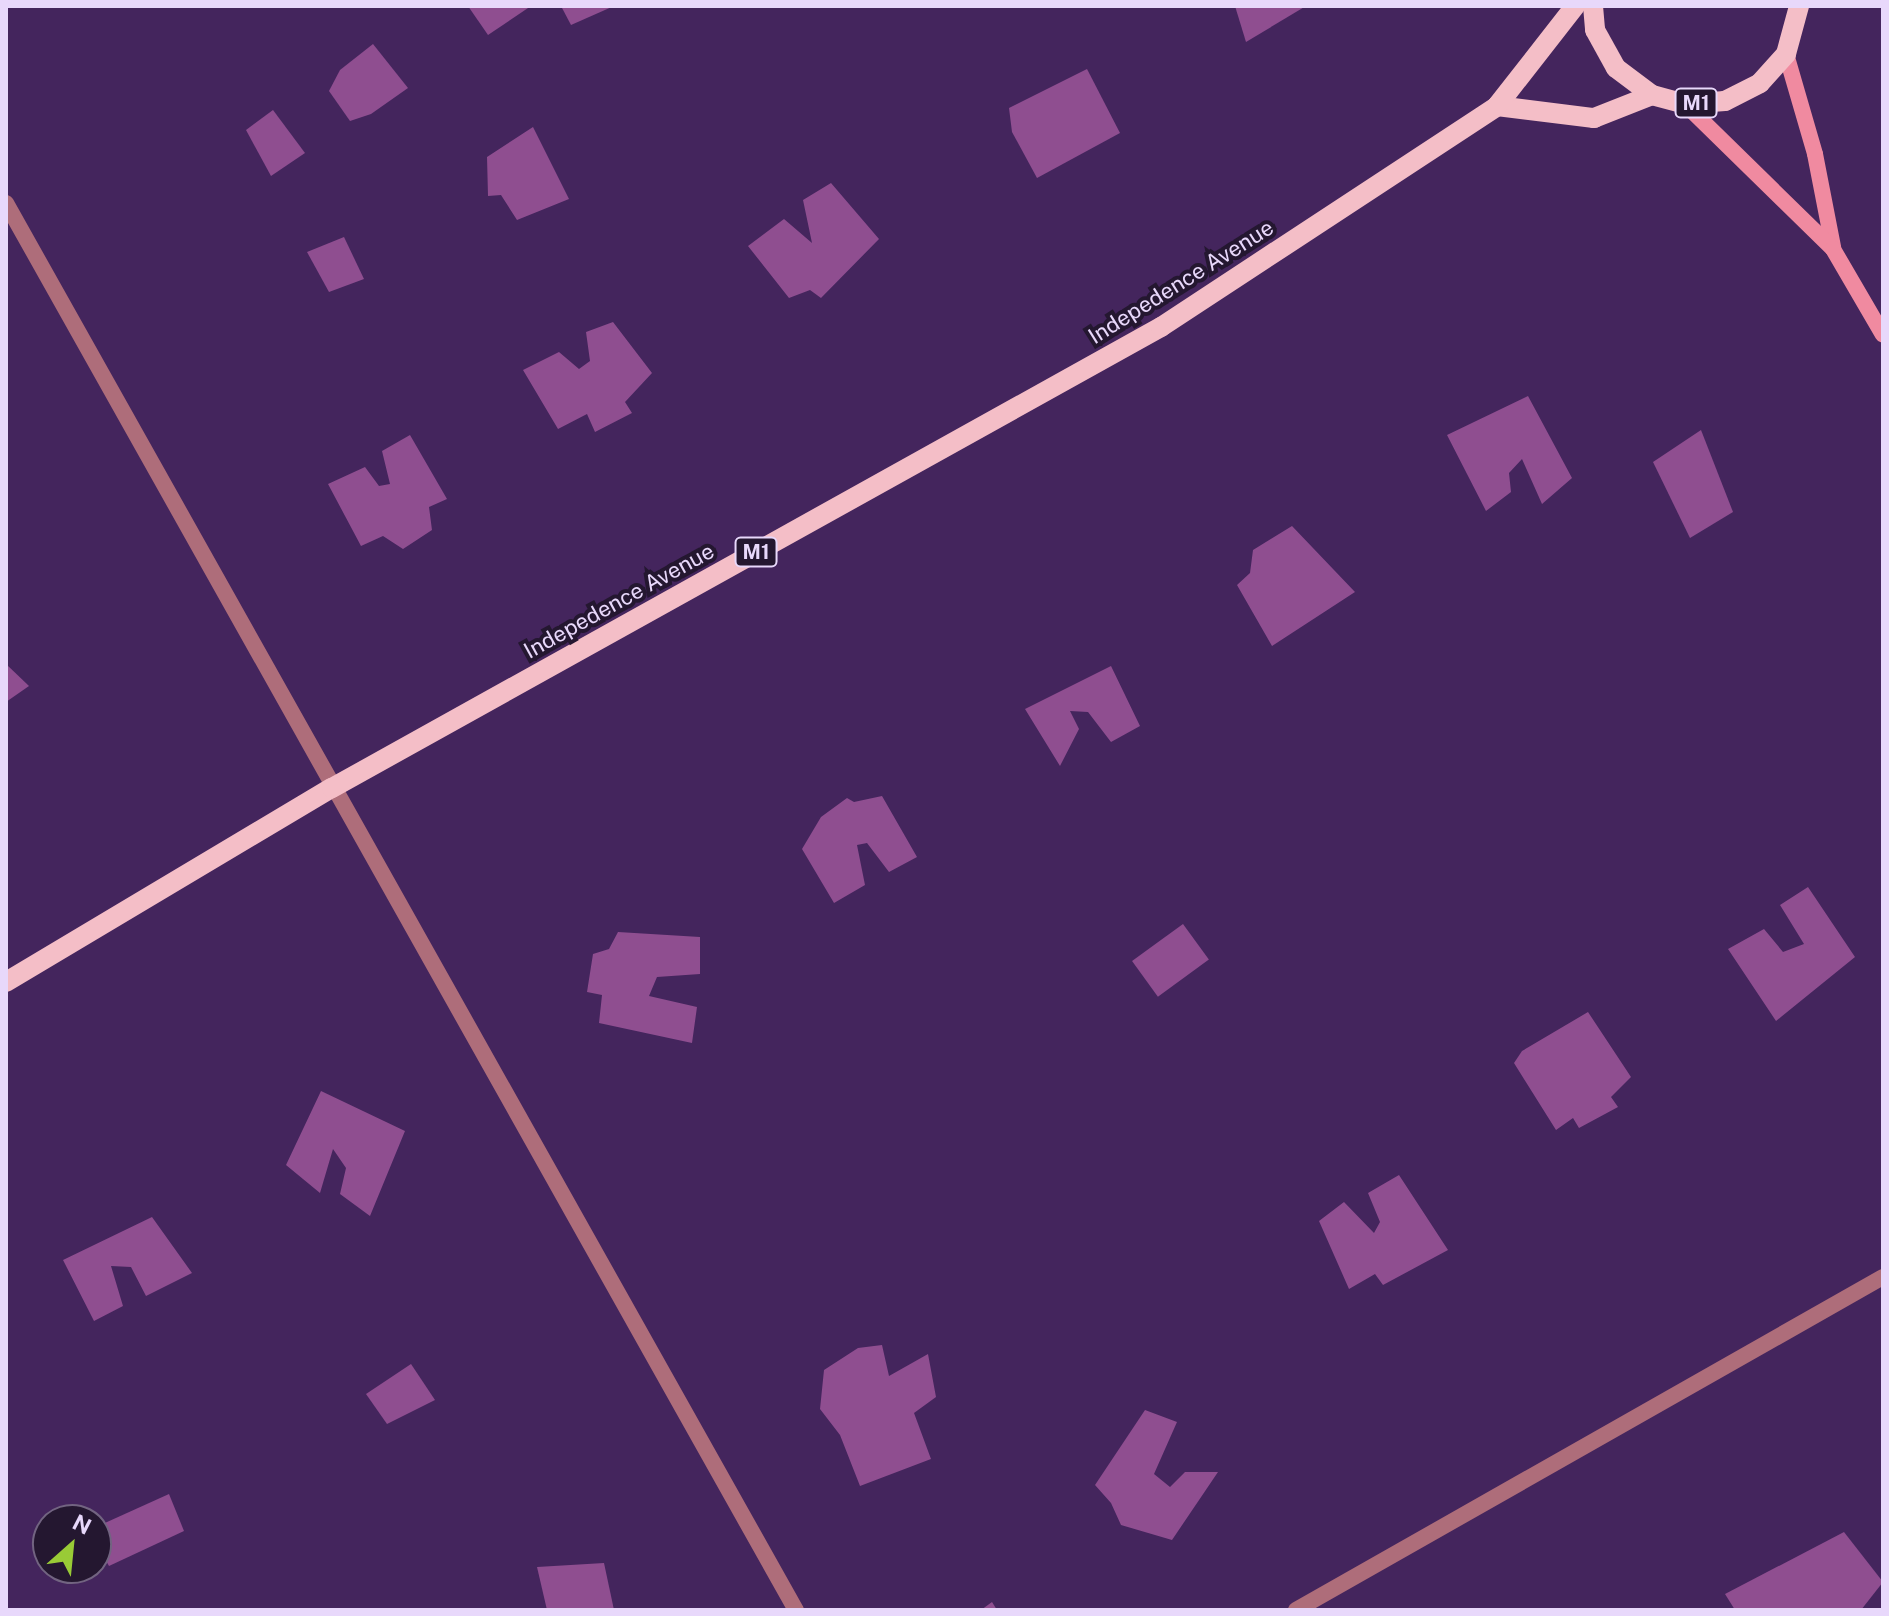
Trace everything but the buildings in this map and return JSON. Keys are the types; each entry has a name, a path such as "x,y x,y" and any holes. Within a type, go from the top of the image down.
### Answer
{"main road":[{"name":"M1","path":"1497,106 1575,6"},
{"name":"M1","path":"1593,6 1595,30 1616,68 1652,95 1685,104 1725,101 1748,89 1786,54 1803,9"},
{"path":"1786,54 1815,154 1833,249"},
{"name":"M1","path":"1497,106 1594,118 1652,95"},
{"path":"1685,104 1833,249 1883,335"},
{"name":"Indepedence Avenue","path":"6,982 332,788 1161,327 1497,106"}],"street":[{"path":"6,203 796,1610"},
{"path":"1296,1610 1883,1277"}]}
